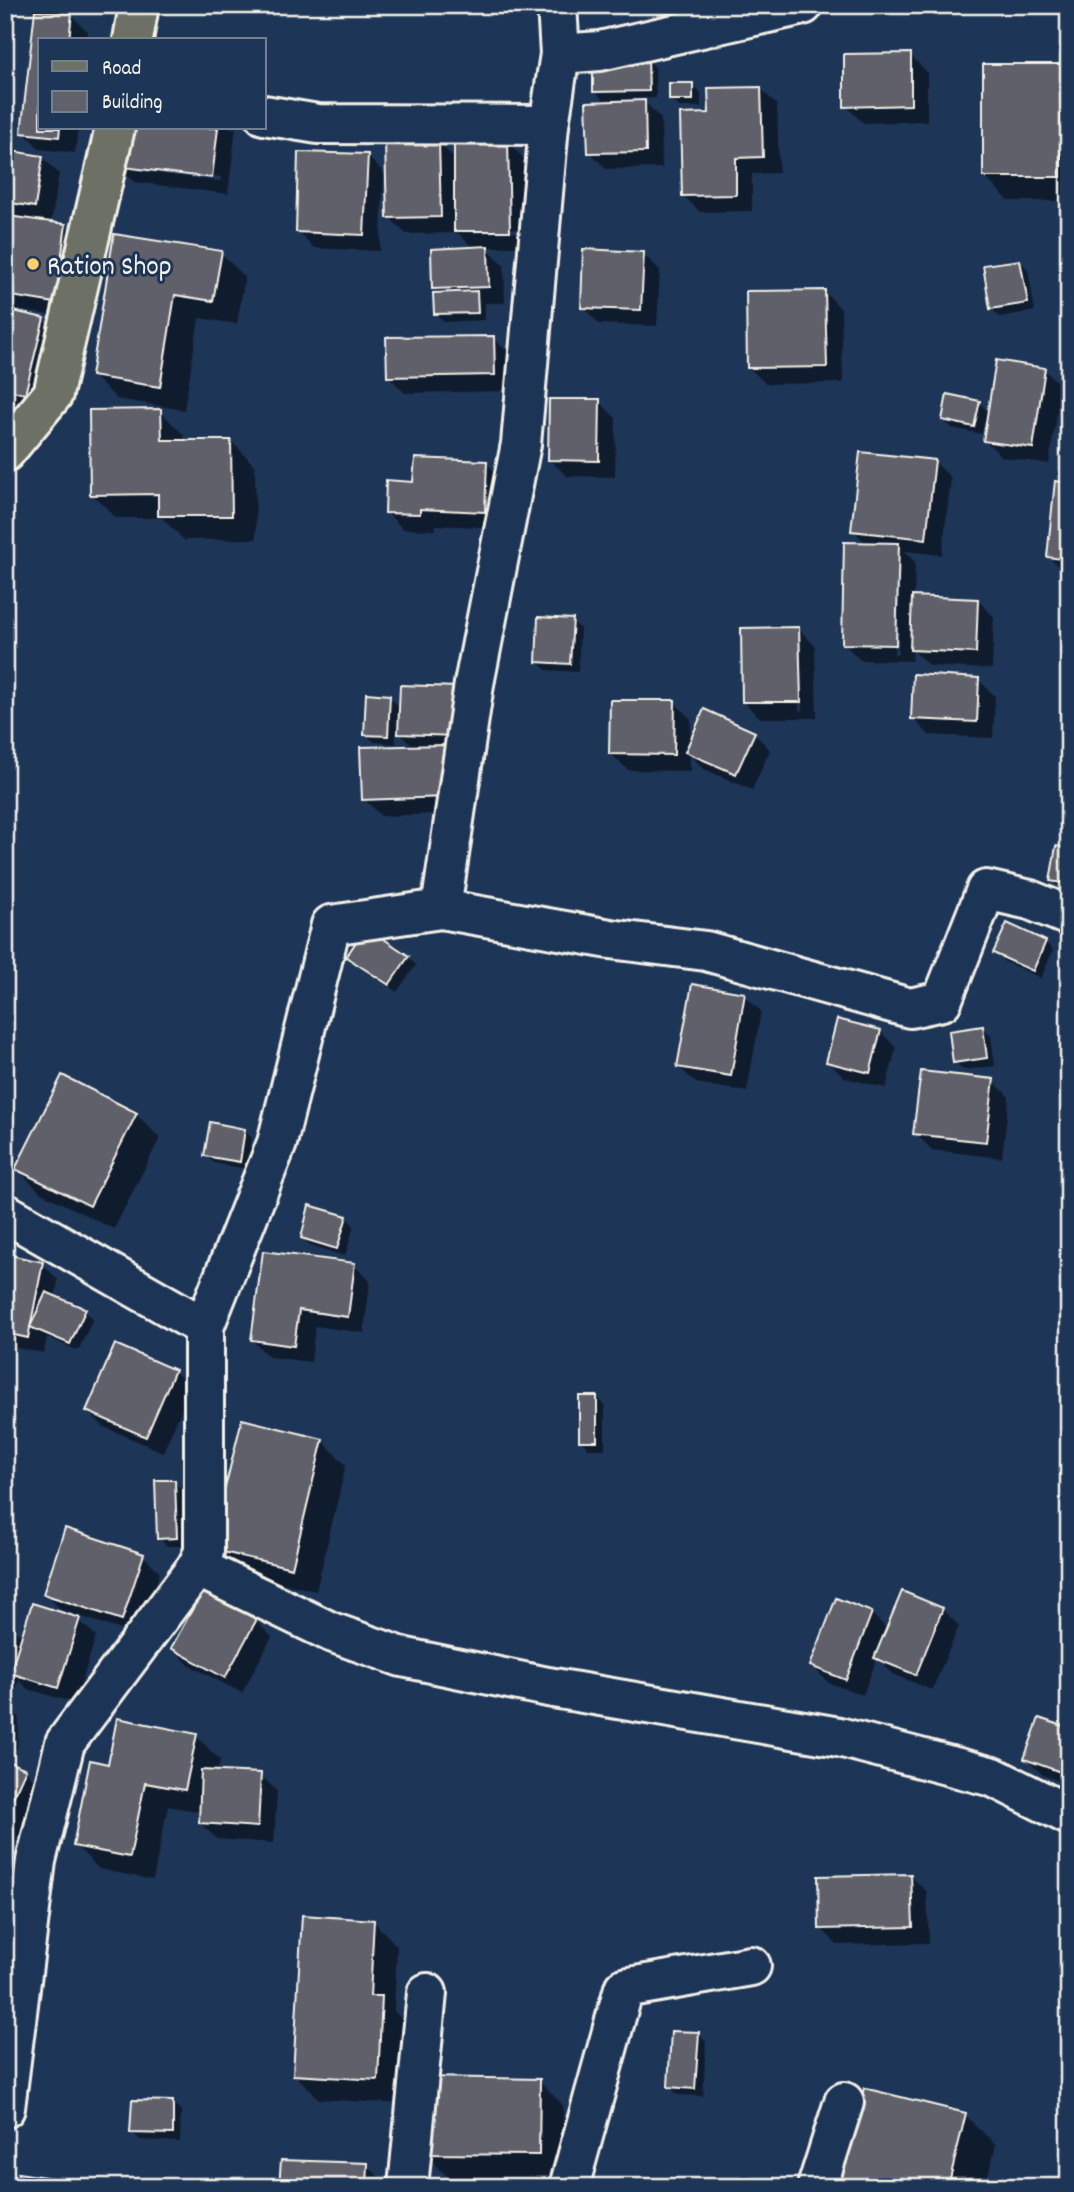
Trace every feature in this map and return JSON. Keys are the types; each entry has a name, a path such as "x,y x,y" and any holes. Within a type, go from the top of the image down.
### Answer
{"main road":[{"path":"133,38 139,5"},
{"path":"5,452 53,394 115,130"}],"street":[{"path":"441,909 474,684 522,444 549,125 561,54 558,5"},
{"path":"561,54 600,51 803,5"},
{"path":"266,116 318,124 549,125"},
{"path":"5,2108 36,1861 65,1743 197,1567 204,1552 204,1327 276,1143 331,925 441,909 610,939 705,951 910,1008 942,1001 986,890 1030,900 1069,916"},
{"path":"5,1213 204,1327"},
{"path":"197,1567 331,1632 402,1657 548,1687 839,1737 993,1777 1069,1815"},
{"path":"569,2187 624,1988 751,1966"},
{"path":"408,2187 427,1993"},
{"path":"817,2187 844,2102"}],"building":[{"path":"35,10 72,13 69,38 38,38 38,130 60,130 59,137 21,133"},
{"path":"911,53 911,105 844,107 844,54"},
{"path":"648,58 649,91 593,92 593,59"},
{"path":"983,64 1061,64 1061,177 983,177"},
{"path":"669,83 693,83 693,100 669,100"},
{"path":"761,87 763,157 736,158 736,195 682,196 680,114 709,113 708,88"},
{"path":"645,100 646,152 588,153 586,102"},
{"path":"120,130 218,130 212,178 115,166"},
{"path":"439,141 441,217 387,218 385,142"},
{"path":"454,141 508,141 510,231 454,231"},
{"path":"5,150 43,156 35,207 5,202"},
{"path":"298,152 368,154 364,235 296,232"},
{"name":"Ration Shop","path":"8,216 66,224 55,303 5,295 5,233"},
{"path":"114,234 222,251 213,301 175,295 160,387 91,376"},
{"path":"488,246 489,287 432,289 431,249"},
{"path":"583,249 644,252 641,310 581,308"},
{"path":"1020,260 1028,303 990,309 983,265"},
{"path":"825,290 827,367 747,368 746,291"},
{"path":"477,291 478,313 434,314 433,293"},
{"path":"5,309 44,318 25,394 5,389"},
{"path":"494,336 495,375 387,377 386,337"},
{"path":"996,360 1045,368 1033,448 983,441"},
{"path":"947,394 980,401 974,427 942,420"},
{"path":"549,399 600,399 599,461 548,460"},
{"path":"161,409 162,440 231,440 232,516 158,516 158,494 90,495 89,410"},
{"path":"860,452 935,460 926,539 851,531"},
{"path":"415,458 487,461 485,512 420,509 420,514 385,513 386,480 413,482"},
{"path":"1055,481 1069,483 1069,560 1047,557"},
{"path":"844,542 899,543 896,645 842,644"},
{"path":"912,596 978,599 976,653 910,650"},
{"path":"538,617 573,619 570,664 536,662"},
{"path":"799,627 801,702 742,702 741,628"},
{"path":"913,674 979,678 977,722 911,719"},
{"path":"400,685 458,687 456,736 398,734"},
{"path":"366,693 390,695 388,736 364,735"},
{"path":"610,700 675,700 674,755 609,754"},
{"path":"704,709 755,732 736,774 685,752"},
{"path":"444,745 446,797 362,800 360,747"},
{"path":"1056,846 1069,848 1069,884 1050,881"},
{"path":"1007,923 1046,941 1033,971 993,953"},
{"path":"366,927 409,956 389,985 346,957"},
{"path":"692,984 745,993 731,1076 677,1067"},
{"path":"837,1019 881,1030 870,1073 826,1062"},
{"path":"983,1026 987,1058 953,1063 949,1031"},
{"path":"921,1071 994,1079 986,1142 913,1134"},
{"path":"62,1075 137,1113 90,1206 15,1169"},
{"path":"210,1122 245,1129 240,1162 204,1156"},
{"path":"309,1205 347,1216 337,1249 301,1238"},
{"path":"263,1251 355,1263 348,1317 299,1310 294,1346 251,1340"},
{"path":"5,1254 43,1262 28,1338 5,1333"},
{"path":"46,1292 86,1309 70,1344 30,1327"},
{"path":"115,1344 175,1370 146,1437 86,1411"},
{"path":"579,1396 597,1396 597,1441 579,1441"},
{"path":"242,1419 323,1439 292,1568 210,1549"},
{"path":"155,1480 175,1480 177,1538 157,1539"},
{"path":"65,1528 144,1554 122,1620 43,1594"},
{"path":"203,1590 257,1619 225,1678 171,1648"},
{"path":"902,1591 943,1608 916,1675 874,1658"},
{"path":"836,1598 872,1612 846,1680 810,1666"},
{"path":"32,1603 80,1618 58,1688 10,1673"},
{"path":"5,1624 13,1626 5,1655"},
{"path":"5,1707 11,1707 9,1742 5,1742"},
{"path":"117,1718 197,1734 185,1790 145,1783 130,1857 73,1846 90,1760 108,1764"},
{"path":"1039,1718 1069,1728 1069,1775 1024,1759"},
{"path":"5,1760 26,1769 5,1815"},
{"path":"201,1770 261,1773 258,1827 199,1823"},
{"path":"911,1874 913,1927 819,1929 818,1876"},
{"path":"302,1915 374,1920 370,1996 382,1996 378,2080 293,2075"},
{"path":"671,2031 699,2032 695,2089 668,2087"},
{"path":"423,2077 540,2079 539,2155 422,2154"},
{"path":"864,2088 966,2113 948,2187 828,2187 833,2168 843,2171"},
{"path":"132,2100 173,2101 173,2134 130,2133"},
{"path":"281,2160 368,2163 367,2187 279,2187"},
{"path":"18,2173 103,2185 103,2187 16,2187"}],"place":[{"name":"Ration Shop","path":"33,264"}]}
